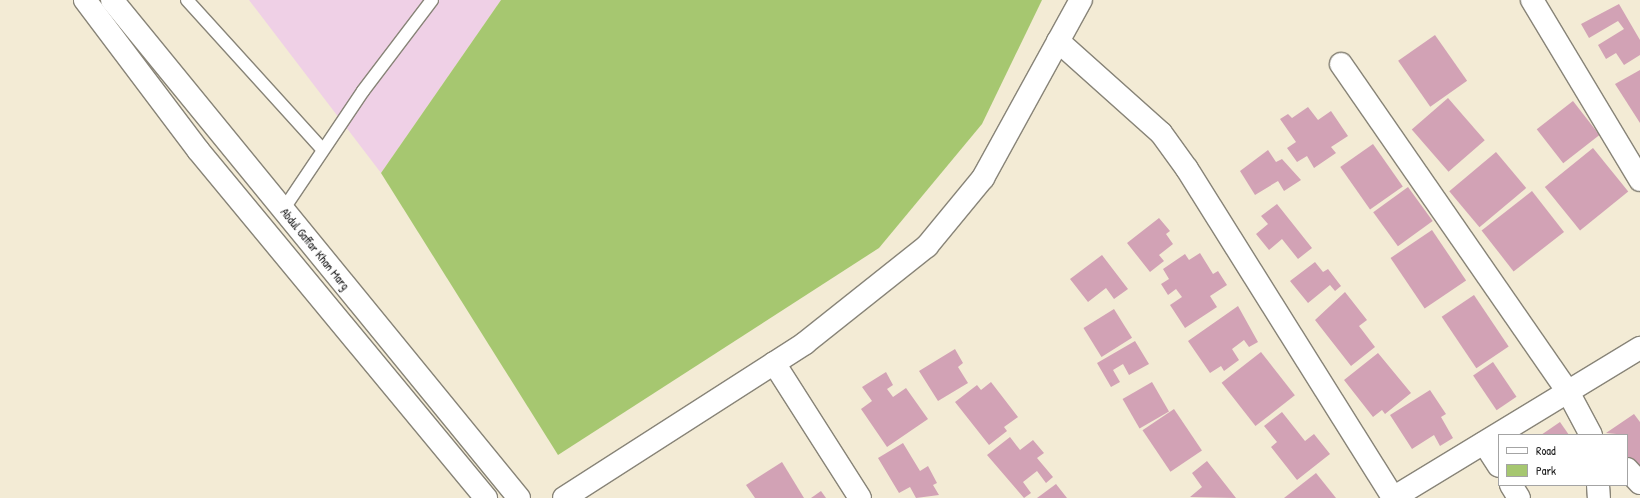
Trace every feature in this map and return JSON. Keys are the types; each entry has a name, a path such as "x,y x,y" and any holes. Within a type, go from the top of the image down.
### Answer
{"street":[{"path":"85,0 198,150 486,498"},
{"path":"564,498 590,491 805,343 927,246 958,212 983,178 1081,0"},
{"path":"1532,0 1640,180"},
{"name":"Abdul Gaffar Khan Marg","path":"116,3 282,210 520,498"},
{"path":"1058,41 1161,133 1187,169 1393,498 1498,434"},
{"path":"1341,64 1567,390 1590,434"},
{"path":"1498,434 1567,390 1640,348"},
{"path":"774,363 860,498"},
{"path":"1484,443 1498,464"},
{"path":"1628,470 1640,483"},
{"path":"1512,486 1519,498"},
{"path":"1598,486 1599,498"}],"lane":[{"path":"187,0 323,150"},
{"path":"282,210 323,150 432,0"}],"shaded area":[{"path":"249,0 501,0 381,173"}],"green space":[{"path":"501,0 1042,0 982,124 879,248 558,455 381,173"}],"building":[{"path":"1619,4 1640,40 1640,55 1624,65 1616,53 1606,59 1598,45 1624,29 1618,21 1589,38 1581,24"},
{"path":"1435,35 1467,81 1430,107 1398,61"},
{"path":"1640,70 1640,123 1615,84"},
{"path":"1448,98 1485,140 1449,172 1412,129"},
{"path":"1573,101 1599,135 1563,163 1537,129"},
{"path":"1308,107 1318,120 1331,111 1348,136 1331,147 1336,153 1314,168 1307,156 1297,162 1287,148 1296,142 1280,119 1288,114 1292,118"},
{"path":"1373,144 1403,187 1370,210 1340,167"},
{"path":"1593,148 1628,192 1580,231 1545,187"},
{"path":"1268,150 1276,162 1282,159 1301,180 1284,191 1278,181 1255,195 1240,171"},
{"path":"1496,152 1526,188 1479,227 1449,191"},
{"path":"1408,187 1433,221 1398,246 1373,212"},
{"path":"1532,191 1564,232 1514,271 1482,230"},
{"path":"1277,204 1312,248 1298,259 1282,239 1269,250 1256,234 1268,224 1261,216"},
{"path":"1159,218 1170,231 1166,234 1173,244 1159,255 1164,261 1150,272 1127,243"},
{"path":"1432,230 1466,281 1425,309 1391,258"},
{"path":"1200,253 1213,274 1218,271 1227,285 1210,296 1217,307 1185,328 1170,305 1182,297 1176,289 1168,295 1161,284 1169,279 1163,269 1185,254 1189,260"},
{"path":"1102,255 1128,289 1114,299 1106,288 1088,302 1070,279"},
{"path":"1315,262 1323,272 1328,269 1341,286 1335,291 1330,285 1308,303 1290,281"},
{"path":"1345,292 1367,320 1359,326 1375,347 1351,366 1315,320"},
{"path":"1474,295 1509,346 1476,368 1442,317"},
{"path":"1238,306 1258,342 1249,347 1244,340 1232,349 1239,360 1224,371 1221,366 1210,373 1188,341"},
{"path":"1114,309 1132,338 1101,357 1083,328"},
{"path":"1135,341 1149,364 1129,375 1123,364 1113,370 1120,382 1111,387 1097,363"},
{"path":"955,349 963,363 958,367 968,383 938,401 919,371"},
{"path":"1261,352 1295,395 1255,426 1222,383"},
{"path":"1378,353 1411,393 1385,414 1382,410 1373,417 1344,380"},
{"path":"1493,362 1516,397 1497,410 1473,375"},
{"path":"886,372 893,385 887,389 893,397 906,388 928,419 887,447 861,409 872,401 862,387"},
{"path":"991,382 1018,417 1004,427 1007,431 989,445 955,402 977,385 981,390"},
{"path":"1152,382 1169,411 1140,428 1123,399"},
{"path":"1430,390 1446,414 1441,417 1453,438 1440,446 1434,435 1412,449 1390,415"},
{"path":"1174,409 1202,450 1170,472 1142,430"},
{"path":"1282,412 1305,441 1314,434 1330,454 1297,480 1271,447 1277,442 1264,426"},
{"path":"1634,414 1640,422 1640,469 1628,463 1628,434 1606,433"},
{"path":"1560,422 1568,434 1542,434"},
{"path":"1010,437 1020,450 1033,440 1044,453 1037,458 1053,477 1046,483 1037,471 1023,482 1031,493 1024,498 987,455"},
{"path":"903,443 920,471 928,466 937,483 933,485 939,495 916,498 910,487 899,493 878,458"},
{"path":"1207,461 1236,498 1190,497 1202,487 1192,473"},
{"path":"782,462 804,498 755,498 746,485"},
{"path":"1316,473 1336,498 1284,498"},
{"path":"1056,484 1067,498 1037,498"},
{"path":"821,491 826,498 811,498"}]}
